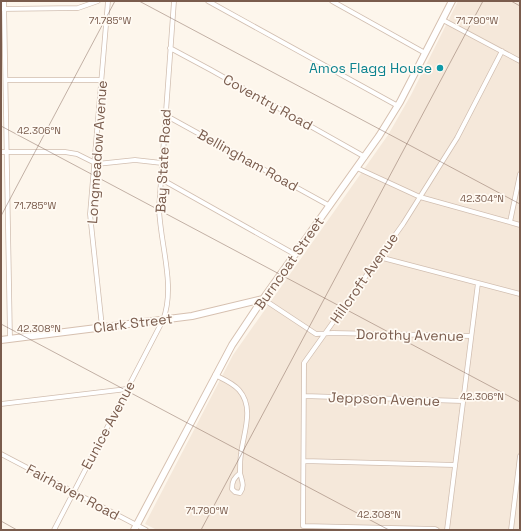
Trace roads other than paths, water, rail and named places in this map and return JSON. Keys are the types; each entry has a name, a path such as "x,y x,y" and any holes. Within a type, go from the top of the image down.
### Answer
{"main road":[{"name":"Burncoat Street","path":"135,528 232,345 263,299 366,157 398,106 452,1"},
{"name":"Clark Street","path":"1,340 205,314 263,299"}],"street":[{"path":"4,1 10,339"},
{"path":"3,9 78,8 98,1"},
{"name":"Longmeadow Avenue","path":"102,327 90,214 108,1"},
{"name":"Bay State Road","path":"163,320 168,291 159,217 174,1"},
{"path":"208,1 398,106"},
{"path":"332,1 425,53"},
{"path":"443,20 520,61"},
{"name":"Coventry Road","path":"170,48 366,157"},
{"name":"Hillcroft Avenue","path":"437,530 303,526 304,363 403,224 457,138 502,51"},
{"path":"6,80 101,80"},
{"name":"Bellingham Road","path":"165,115 330,206"},
{"path":"1,152 65,152 77,154 97,164 135,160 162,163"},
{"path":"358,168 420,197 520,225"},
{"path":"510,222 520,174"},
{"path":"161,179 296,255"},
{"path":"379,257 520,294"},
{"path":"447,530 478,283"},
{"name":"Dorothy Avenue","path":"263,299 316,334 471,336"},
{"name":"Eunice Avenue","path":"54,530 163,320"},
{"path":"215,376 238,389 242,394 246,405 247,419 240,454 240,473"},
{"path":"1,404 127,389"},
{"name":"Jeppson Avenue","path":"304,396 463,401"},
{"name":"Fairhaven Road","path":"1,454 73,492 135,528 146,530"},
{"path":"511,530 520,456"},
{"path":"304,461 455,465"}],"place":[{"name":"Amos Flagg House","path":"440,68"}]}
